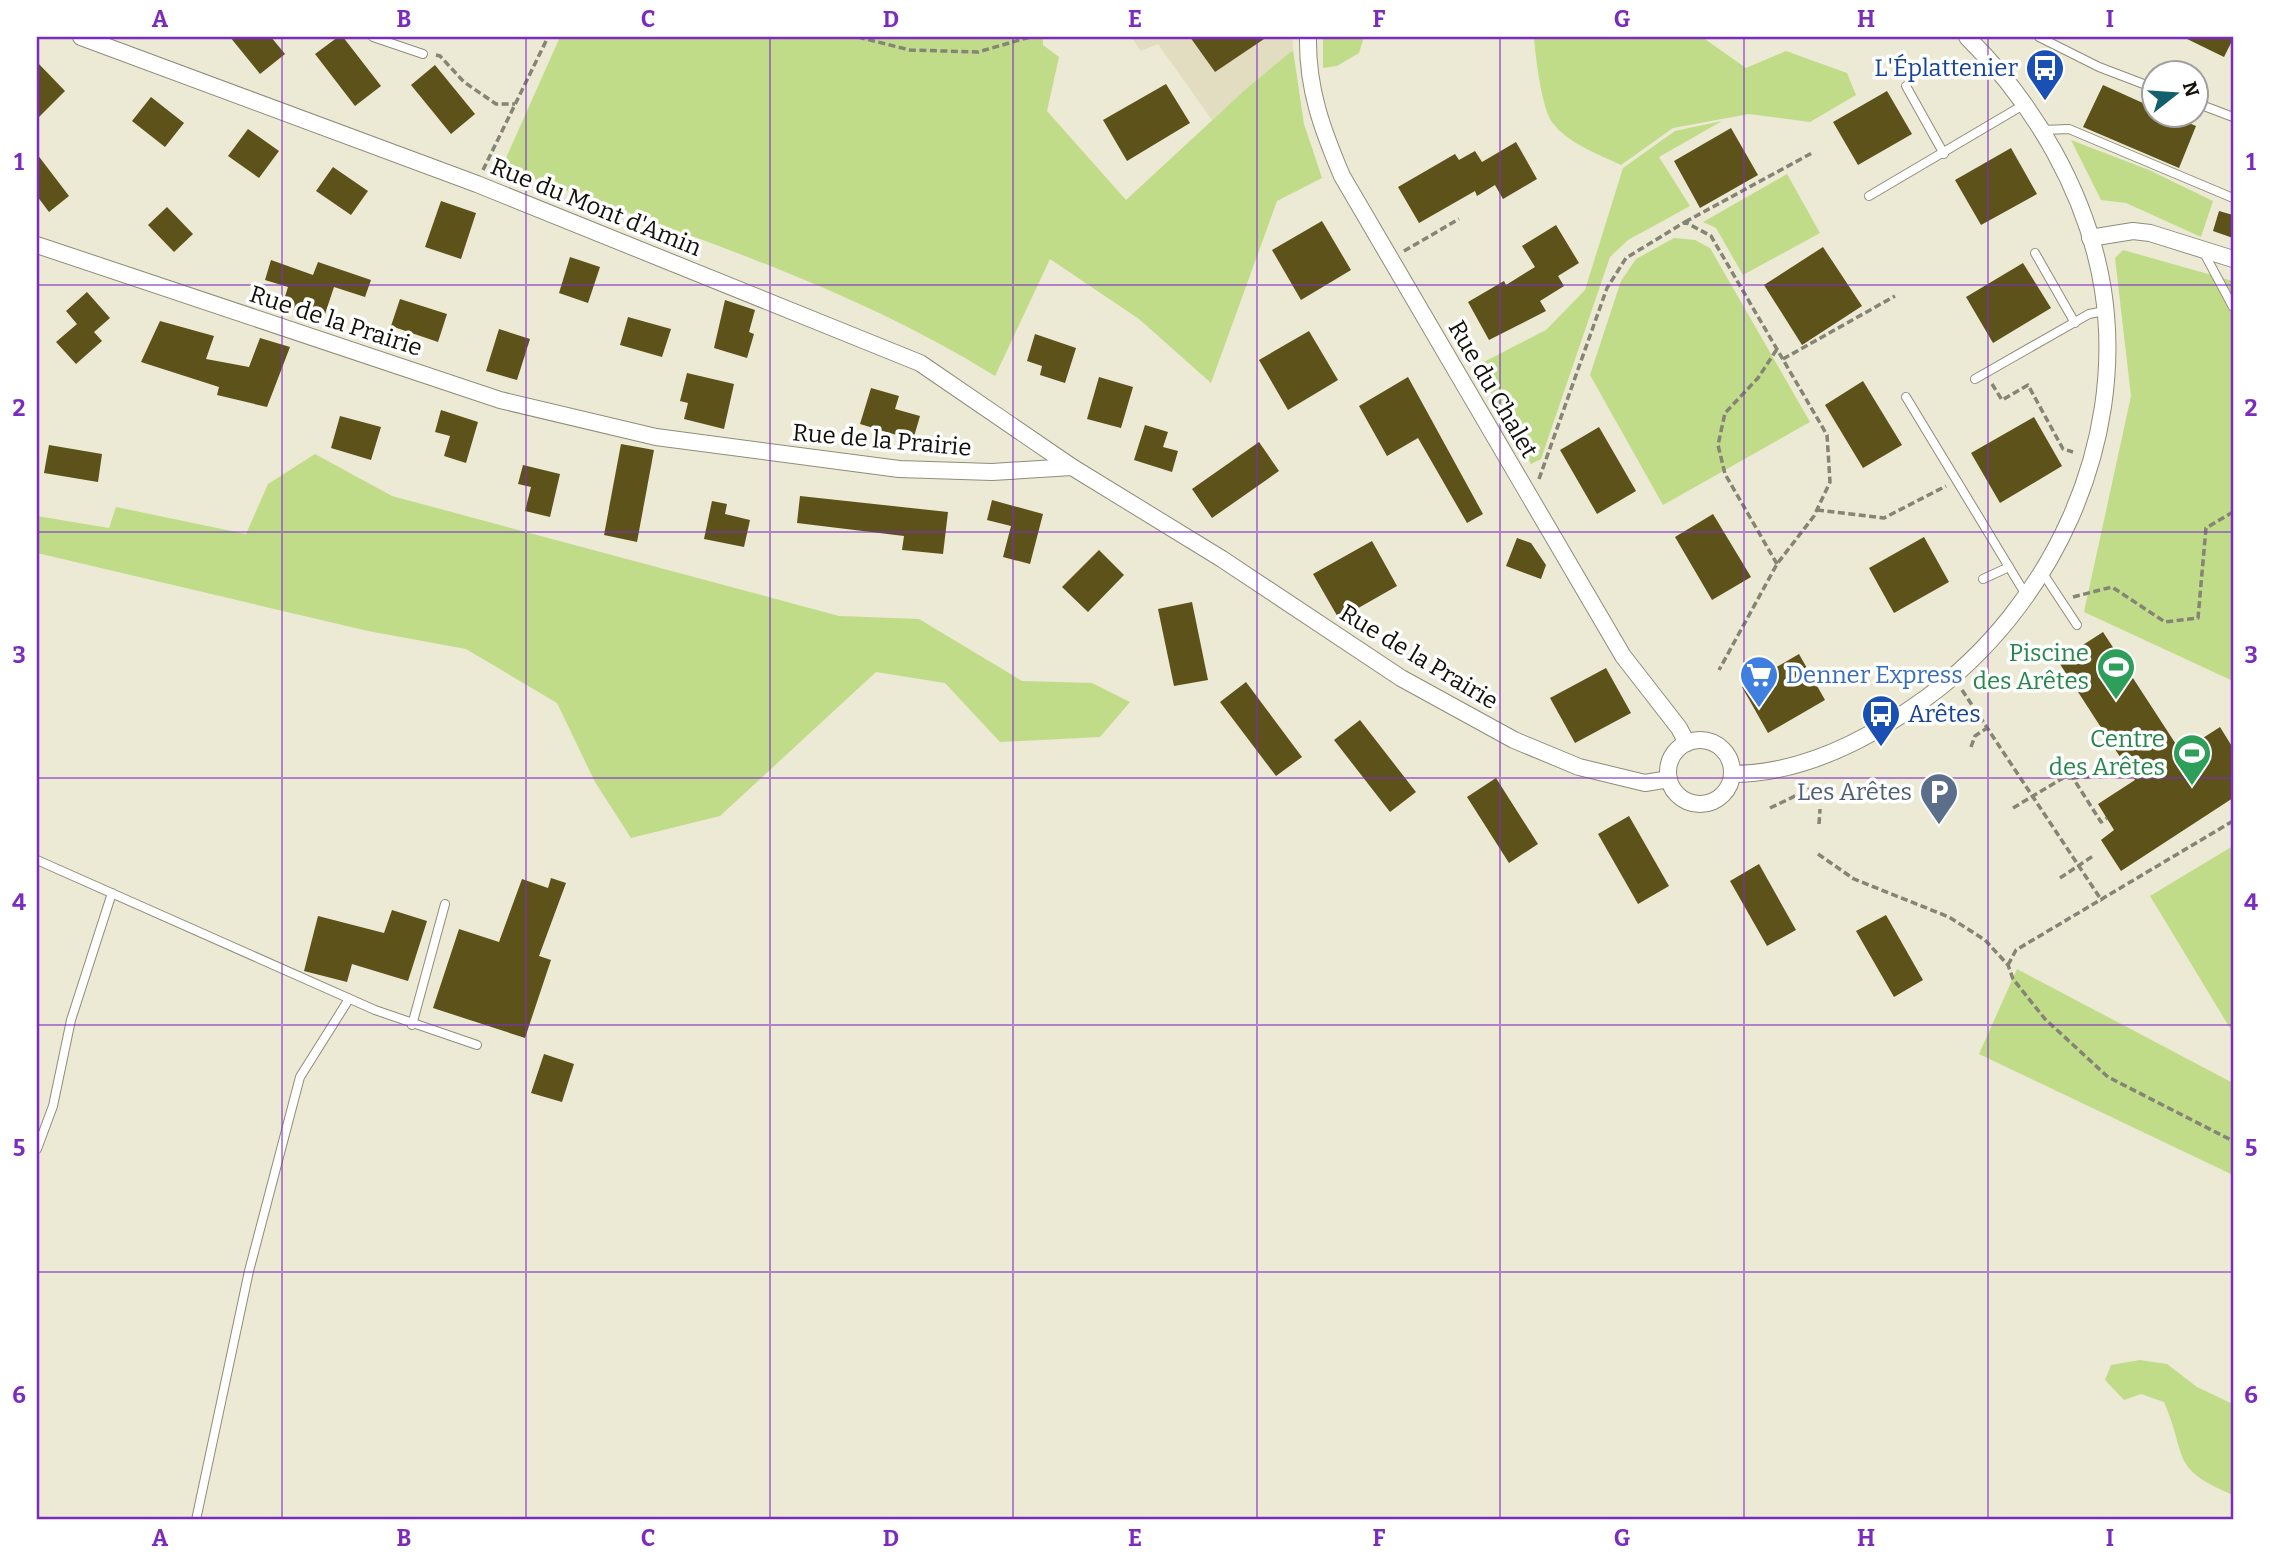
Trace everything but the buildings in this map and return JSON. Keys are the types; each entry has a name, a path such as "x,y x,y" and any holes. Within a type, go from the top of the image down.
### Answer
{"street":[{"name":"Rue du Mont d'Amin","path":"81,37 477,184 920,363 1072,467"},
{"name":"Rue du Chalet","path":"1308,37 1308,72 1319,124 1342,176 1623,656 1679,727 1687,743"},
{"path":"1732,774 1767,770 1820,757 1892,722 1954,677 1995,639 2027,597 2062,540 2082,491 2097,436 2106,358 2105,311 2090,238 2070,184 2042,130 2025,104 1967,37"},
{"path":"2090,238 2133,231 2233,259"},
{"name":"Rue de la Prairie","path":"37,245 500,400 656,437 899,469 992,472 1072,467 1210,552 1401,678 1514,740 1579,767 1646,783 1669,779"},
{"path":"1698,740 1719,746 1731,763 1732,774 1726,792 1719,798 1700,804 1683,799 1669,779 1672,758 1687,743 1698,740"}],"lane":[{"path":"373,37 423,54"},
{"path":"2039,37 2099,67 2140,83"},
{"path":"1906,86 1944,154"},
{"path":"1869,196 2025,104"},
{"path":"2210,108 2233,117"},
{"path":"2042,130 2069,129 2233,198"},
{"path":"2203,249 2233,307"},
{"path":"2035,253 2075,323"},
{"path":"1975,379 2089,314 2105,311"},
{"path":"1906,397 2027,597"},
{"path":"1983,579 2009,567"},
{"path":"2042,572 2077,625"},
{"path":"37,860 349,999 412,1025 477,1045"},
{"path":"37,1149 53,1107 71,1020 112,893"},
{"path":"412,1025 445,904"},
{"path":"195,1520 249,1270 300,1077 349,999"}],"path":[{"path":"483,171 548,37"},
{"path":"858,37 909,50 978,52 1030,37"},
{"path":"423,54 440,56 464,82 496,104 515,104"},
{"path":"1531,500 1607,288 1626,258 1685,222 1812,153"},
{"path":"1390,259 1459,219"},
{"path":"1685,222 1711,236 1827,436 1830,482 1817,510 1777,564 1719,670"},
{"path":"1783,359 1895,296"},
{"path":"1777,349 1758,378 1725,413 1718,445 1725,474 1777,564"},
{"path":"1986,373 2002,400 2028,385 2063,449 2073,452"},
{"path":"1817,510 1884,518 1956,480"},
{"path":"2061,601 2112,587 2165,622 2198,618 2206,528 2233,512"},
{"path":"1962,689 2102,901"},
{"path":"1971,747 1975,736 1987,728"},
{"path":"2013,808 2063,778 2140,771"},
{"path":"2073,778 2101,822 2107,818"},
{"path":"1770,808 1814,787"},
{"path":"1819,824 1820,809"},
{"path":"2008,965 2016,950 2233,821"},
{"path":"1818,854 1854,879 1949,917 1984,940 2008,965 2013,979 2045,1019 2108,1077 2233,1140"},
{"path":"2060,877 2093,856"}],"shaded area":[{"path":"1131,37 1293,37 1293,50 1212,120 1158,44 1141,51"}],"green space":[{"path":"560,37 1043,37 1043,45 1059,57 1047,111 1126,200 1246,89 1293,50 1304,124 1322,178 1277,201 1211,383 1139,319 1050,259 995,376 878,312 816,285 502,167"},
{"path":"1323,37 1364,37 1359,53 1337,66 1323,68"},
{"path":"1534,37 1702,37 1746,68 1786,51 1847,73 1856,95 1810,122 1749,114 1673,128 1621,165 1574,142 1552,122 1542,94"},
{"path":"1722,121 1659,157 1690,206 1628,240 1610,257 1541,459 1531,464 1476,366 1546,330 1585,290 1623,168 1675,131"},
{"path":"2071,140 2149,170 2213,201 2201,237 2126,203 2101,200"},
{"path":"1787,174 1820,233 1743,275 1716,228 1703,222"},
{"path":"1674,238 1695,240 1710,248 1810,422 1663,505 1590,375 1621,281 1636,259"},
{"path":"2123,250 2233,281 2233,681 2084,612 2131,396 2115,258"},
{"path":"315,454 392,496 839,616 919,619 1022,681 1092,683 1130,702 1100,737 1000,742 945,683 876,672 720,816 631,838 595,782 557,703 466,649 368,631 37,553 37,516 109,528 116,507 246,534 268,484"},
{"path":"2233,846 2233,1033 2150,896"},
{"path":"2017,969 2233,1083 2233,1175 1979,1054"},
{"path":"2140,1360 2167,1364 2197,1387 2233,1404 2233,1495 2213,1486 2189,1468 2164,1402 2141,1394 2124,1400 2105,1380 2111,1365"}],"place":[{"name":"L'Éplattenier","path":"2045,102"},
{"name":"Piscine des Arêtes","path":"2116,701"},
{"name":"Denner Express","path":"1759,709"},
{"name":"Arêtes","path":"1881,748"},
{"name":"Centre des Arêtes","path":"2192,787"},
{"name":"Les Arêtes","path":"1939,826"}]}
